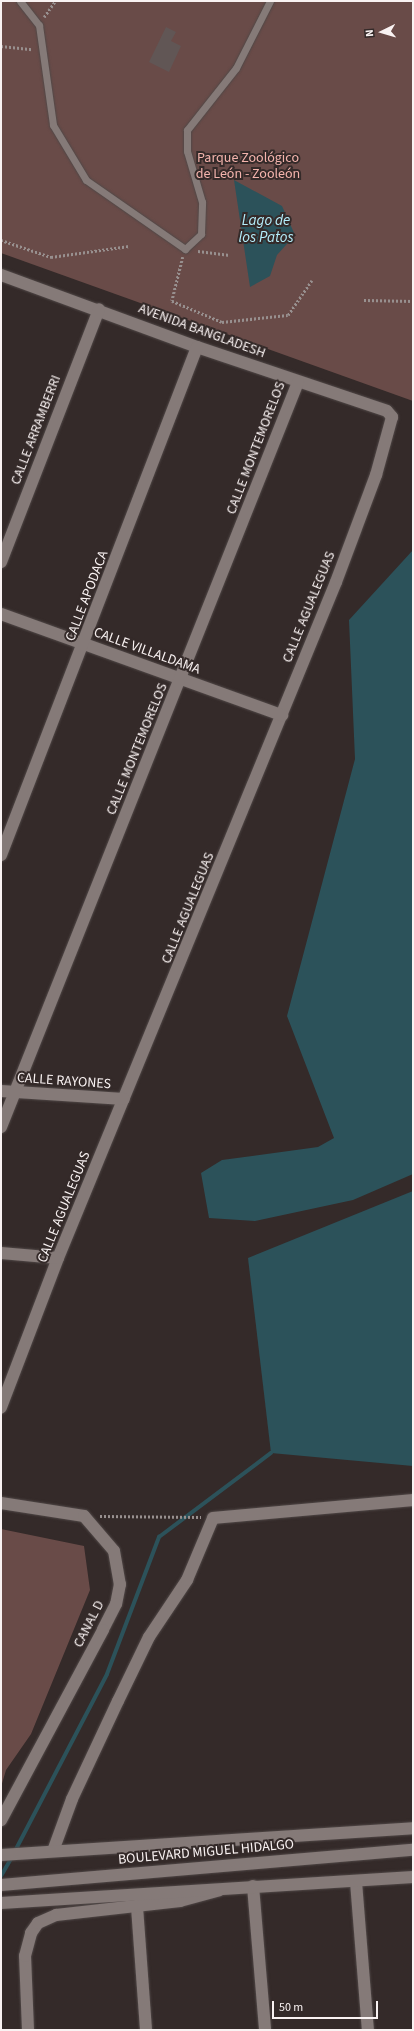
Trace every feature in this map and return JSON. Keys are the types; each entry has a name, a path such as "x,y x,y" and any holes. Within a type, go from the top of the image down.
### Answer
{"street":[{"name":"AVENIDA BANGLADESH","path":"1,275 99,309 197,347 387,411 392,417"},
{"name":"CALLE ARRAMBERRI","path":"1,562 99,309"},
{"name":"CALLE APODACA","path":"1,855 85,644 197,347"},
{"name":"CALLE MONTEMORELOS","path":"1,1127 182,680 298,382"},
{"name":"CALLE AGUALEGUAS","path":"1,1406 58,1258 282,715 359,524 392,417"},
{"name":"CALLE VILLALDAMA","path":"1,614 282,715"},
{"name":"CALLE RAYONES","path":"1,1091 124,1099"},
{"path":"1,1253 58,1258"},
{"path":"53,1851 72,1799 149,1637 187,1580 213,1518 413,1500"},
{"path":"1,1503 84,1516"},
{"name":"CANAL D","path":"1,1820 116,1604 120,1584 114,1551 84,1516"},
{"name":"BOULEVARD MIGUEL HIDALGO","path":"1,1856 40,1851 413,1828"},
{"name":"BOULEVARD MIGUEL HIDALGO","path":"1,1885 413,1850"},
{"path":"1,1903 154,1891 356,1882 413,1877"},
{"path":"356,1882 368,2030"},
{"path":"253,1886 264,2030"},
{"path":"28,2030 24,1968 31,1933 38,1923 56,1914 137,1907 194,1899 224,1887"},
{"path":"137,1907 146,2030"}],"lane":[{"path":"20,1 39,25 44,50 53,125 86,180 185,249 201,234 202,202 187,151 187,130 236,68 270,1"}],"path":[{"path":"39,25 55,1"},
{"path":"1,46 44,50"},
{"path":"1,240 51,257 129,246"},
{"path":"230,254 185,249 172,301 222,322 288,315 312,280"},
{"path":"364,300 413,301"},
{"path":"84,1516 132,1515 197,1517"}],"green space":[{"name":"Parque Zoológico de León - Zooleón","path":"1,1 413,1 413,401 1,253"},
{"path":"1,1529 84,1546 90,1590 31,1734 6,1770 1,1787"}],"water":[{"name":"Lago de los Patos","path":"234,180 282,206 295,235 277,255 270,276 250,287"},
{"path":"413,550 413,1174 353,1200 255,1221 209,1218 201,1173 222,1160 318,1147 334,1138 287,1016 355,759 349,620"},
{"path":"413,1191 413,1466 271,1453 248,1258"}],"building":[{"path":"166,27 176,32 171,41 181,46 169,72 149,62"}],"waterway":[{"path":"15,1851 107,1674 159,1537 271,1453"},
{"path":"1,1876 12,1857"}]}
